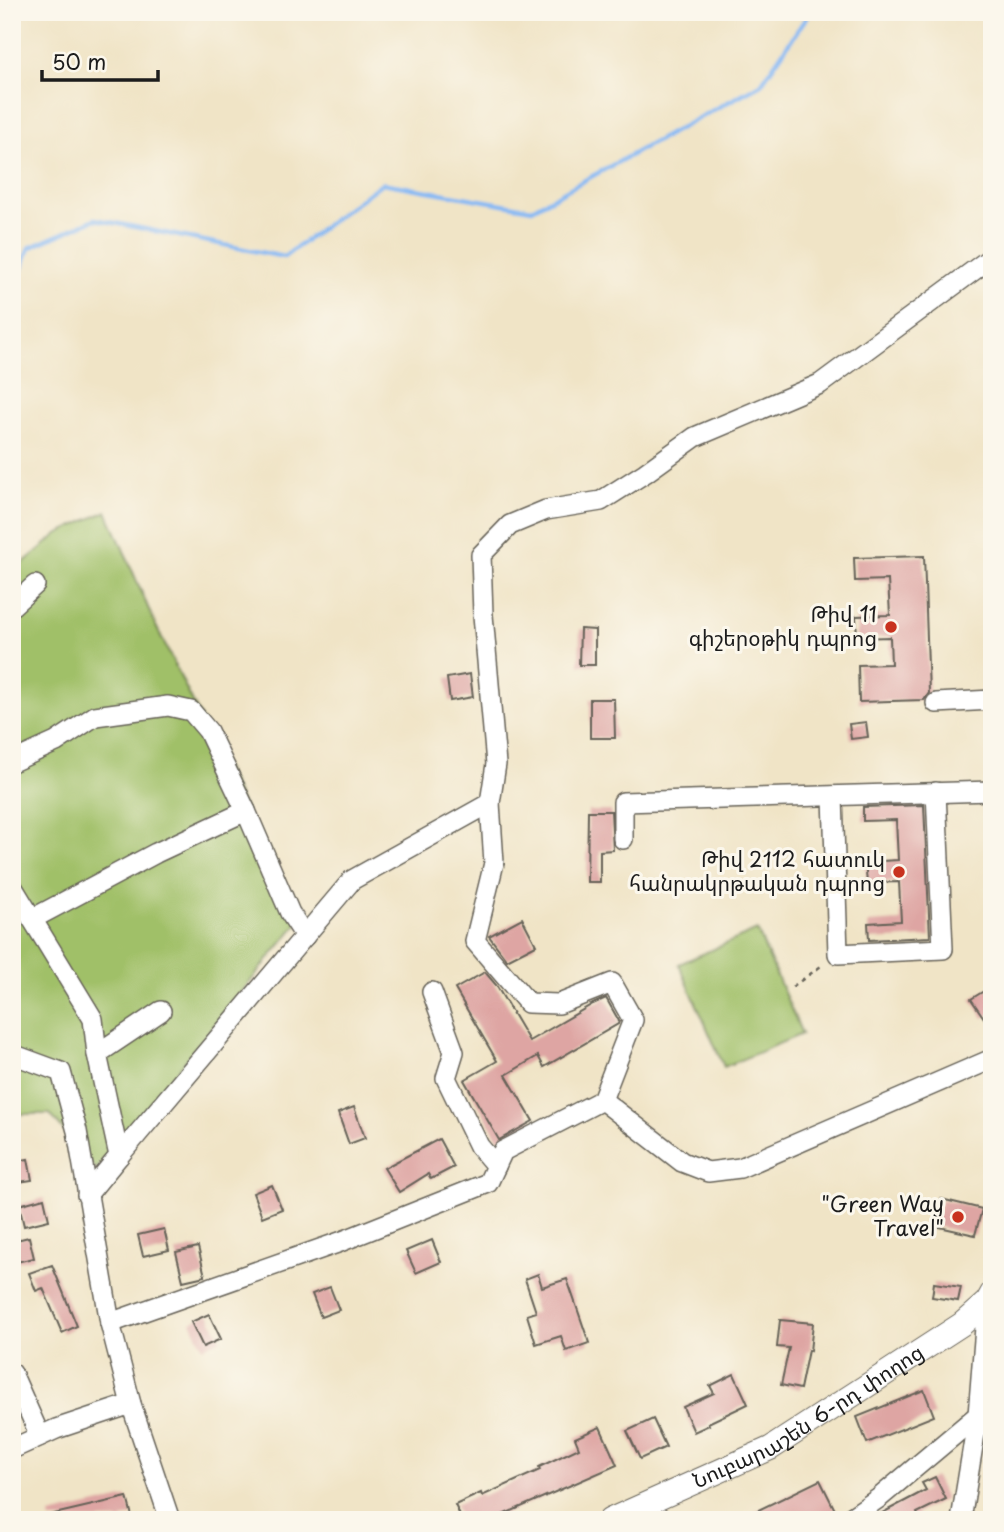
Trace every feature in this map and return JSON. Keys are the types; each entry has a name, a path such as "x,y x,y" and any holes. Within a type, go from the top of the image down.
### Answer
{"main road":[{"name":"Նուբարաշեն 6-րդ փողոց","path":"610,1520 771,1448 962,1324 990,1297"}],"street":[{"path":"110,1323 340,1242 488,1183 503,1151 602,1100 633,1020 612,983 559,1004 528,1003 475,941 494,863 490,803 496,764 482,615 481,555 510,525 546,510 601,501 695,438 820,384 992,257"},
{"path":"12,606 35,584"},
{"path":"936,703 992,700"},
{"path":"12,762 56,742 95,716 168,706 191,711 208,731 290,914 305,936"},
{"path":"623,839 623,802 992,791"},
{"path":"833,796 838,954 943,949 936,792"},
{"path":"88,1195 352,880 490,803"},
{"path":"32,919 156,853 246,811"},
{"path":"12,886 93,1019 97,1054 119,1156"},
{"path":"432,992 454,1052 446,1079 479,1146 496,1166"},
{"path":"97,1054 161,1011"},
{"path":"12,1054 61,1072 77,1131 110,1323 131,1404 170,1520"},
{"path":"602,1100 682,1163 708,1172 740,1168 992,1059"},
{"path":"961,1520 978,1415 990,1297"},
{"path":"12,1373 40,1436"},
{"path":"12,1449 40,1436 131,1404"},
{"path":"846,1520 879,1498 978,1415"}],"path":[{"path":"792,987 838,954"}],"green space":[{"path":"107,511 155,624 299,922 96,1170 50,1114 12,1114 12,572 59,533"},
{"path":"757,930 802,1034 724,1067 679,964"}],"building":[{"name":"Թիվ 11 գիշերօթիկ դպրոց","path":"924,556 929,693 924,700 859,702 858,665 891,664 890,637 857,638 856,616 890,615 888,580 855,581 854,558"},
{"path":"580,629 595,630 595,665 579,665"},
{"path":"470,674 473,697 450,701 447,678"},
{"path":"590,699 614,699 615,738 590,738"},
{"path":"866,722 868,737 851,739 849,724"},
{"name":"Թիվ 2112 հատուկ հանրակրթական դպրոց","path":"924,805 930,937 869,940 868,923 901,921 899,882 867,883 865,862 898,860 896,820 863,821 863,807"},
{"path":"588,811 611,811 613,850 600,851 600,882 587,882"},
{"path":"522,918 536,945 507,960 489,936"},
{"path":"485,972 496,985 529,1041 606,998 619,1021 544,1067 538,1056 506,1075 533,1121 499,1140 464,1080 497,1061 455,989"},
{"path":"992,986 992,1013 984,1018 971,999"},
{"path":"354,1107 365,1138 349,1144 338,1113"},
{"path":"439,1139 454,1167 431,1179 428,1174 399,1192 384,1168"},
{"path":"28,1159 32,1180 12,1183 12,1162"},
{"path":"272,1185 282,1209 262,1217 253,1193"},
{"path":"44,1198 49,1220 24,1226 19,1205"},
{"name":"\"Green Way Travel\"","path":"941,1199 982,1209 975,1235 935,1226"},
{"path":"164,1229 169,1250 143,1256 138,1235"},
{"path":"29,1237 34,1258 12,1263 12,1241"},
{"path":"432,1240 441,1262 416,1273 406,1251"},
{"path":"198,1247 205,1276 183,1281 176,1252"},
{"path":"52,1265 77,1326 62,1333 43,1288 36,1291 29,1273"},
{"path":"538,1274 542,1287 567,1279 589,1343 566,1351 561,1336 536,1344 527,1315 536,1312 525,1279"},
{"path":"934,1283 961,1287 958,1301 932,1297"},
{"path":"330,1287 339,1310 321,1317 312,1294"},
{"path":"209,1314 221,1339 203,1347 191,1322"},
{"path":"780,1320 813,1323 810,1351 808,1350 800,1389 781,1385 789,1348 777,1347"},
{"path":"734,1374 748,1404 694,1432 683,1407 714,1393 710,1386"},
{"path":"924,1390 934,1416 867,1443 857,1417"},
{"path":"653,1419 666,1447 640,1459 627,1431"},
{"path":"600,1427 617,1465 491,1520 462,1520 455,1505 540,1470 539,1467 579,1448 575,1438"},
{"path":"935,1477 946,1499 917,1513 920,1520 869,1520 926,1490 922,1483"},
{"path":"820,1480 837,1514 835,1520 738,1520"},
{"path":"127,1497 132,1516 122,1518 123,1520 51,1520 50,1515"}],"waterway":[{"path":"12,294 29,248 95,219 284,257 382,183 532,209 761,84 810,12"}],"place":[{"name":"Թիվ 11 գիշերօթիկ դպրոց","path":"891,627"},
{"name":"Թիվ 2112 հատուկ հանրակրթական դպրոց","path":"899,872"},
{"name":"\"Green Way Travel\"","path":"958,1217"}]}
